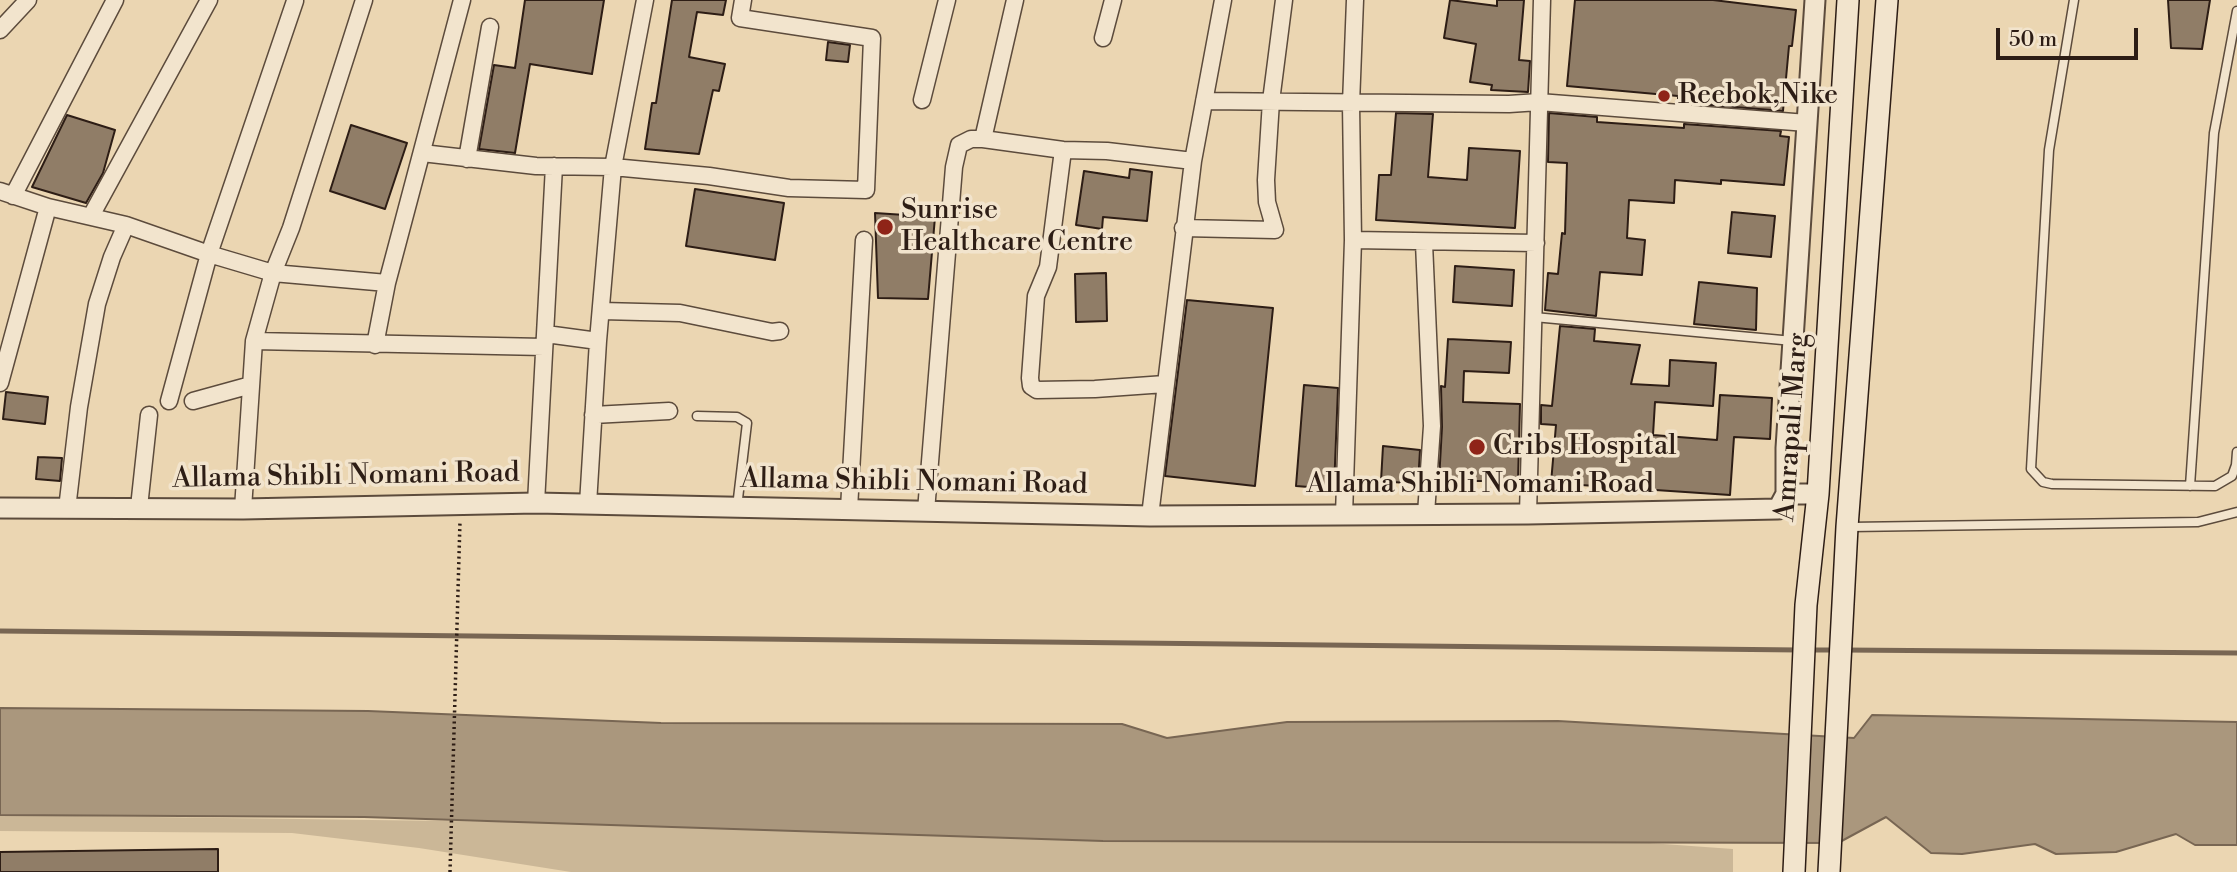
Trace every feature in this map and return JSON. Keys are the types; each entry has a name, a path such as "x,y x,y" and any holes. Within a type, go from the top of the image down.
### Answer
{"main road":[{"name":"Amrapali Marg","path":"1795,865 1806,605 1818,494 1849,0"},
{"path":"1829,863 1847,527 1887,0"}],"street":[{"path":"0,30 28,0"},
{"path":"115,0 7,193 48,207 127,225 273,273 387,283"},
{"path":"91,216 209,0"},
{"path":"243,509 254,341 273,273 291,228 363,0"},
{"path":"375,345 387,283 462,0"},
{"path":"588,504 613,167 645,0"},
{"path":"422,153 554,166 613,167 709,176 789,188 866,190 872,38 740,18 743,0"},
{"path":"922,100 947,0"},
{"path":"983,139 1014,0"},
{"path":"1103,38 1113,0"},
{"path":"1150,516 1183,228 1223,0"},
{"path":"1183,228 1275,230 1267,202 1266,180 1270,101 1284,0"},
{"path":"1343,514 1353,240 1350,104 1355,0"},
{"path":"1528,514 1542,0"},
{"path":"1815,0 1786,448 1786,494 1818,494"},
{"path":"169,401 209,254 295,1"},
{"path":"467,159 490,27"},
{"path":"1204,101 1350,104 1539,102 1807,123"},
{"path":"926,511 954,167 959,145 971,139 983,139 1063,150 1193,161"},
{"path":"1063,150 1048,267 1036,296 1031,386 1037,390 1095,390 1165,384"},
{"path":"536,503 554,166"},
{"path":"0,383 48,207"},
{"path":"67,509 79,407 97,304 112,257 127,225"},
{"path":"849,509 864,240"},
{"path":"1353,240 1536,243"},
{"path":"1424,243 1432,426 1426,514"},
{"path":"602,311 680,313 772,332 780,331"},
{"path":"254,341 375,345 598,341"},
{"path":"193,401 251,385"},
{"path":"593,415 669,411"},
{"path":"139,507 149,415"},
{"name":"Allama Shibli Nomani Road","path":"0,508 243,509 536,503 1150,516 1528,514 1760,511 1778,509 1786,494"}],"lane":[{"path":"2074,0 2049,150 2031,469 2043,482 2052,484 2215,486 2232,476 2237,452"},
{"path":"2190,486 2214,133 2237,11"},
{"path":"1534,317 1793,341"},
{"path":"697,416 737,417 747,423 737,507"},
{"path":"1847,527 2198,522 2237,512"}],"path":[{"path":"450,872 460,505"}],"shaded area":[{"path":"0,708 368,711 661,723 1122,724 1167,738 1287,722 1558,721 1854,738 1872,715 2237,722 2237,845 2195,845 2176,834 2116,852 2056,854 2035,844 1962,854 1931,853 1886,817 1838,843 1103,841 364,817 0,815"},
{"path":"1174,809 1733,849 1733,872 571,872 419,848 292,833 0,831 0,815 743,825"}],"building":[{"path":"525,0 604,0 592,74 530,64 515,153 479,149 494,65 515,68"},
{"path":"672,0 726,0 723,15 697,12 689,57 725,64 719,91 713,90 699,154 645,149 652,103 656,103"},
{"path":"1450,0 1497,6 1497,0 1524,0 1519,60 1530,61 1528,92 1491,90 1492,85 1470,82 1476,44 1444,38"},
{"path":"1575,0 1713,0 1796,10 1792,46 1789,46 1783,111 1686,103 1686,100 1678,99 1678,96 1567,86"},
{"path":"2168,0 2210,0 2202,49 2171,48"},
{"path":"828,42 850,45 848,62 826,60"},
{"path":"1396,113 1433,114 1428,177 1467,180 1469,148 1520,151 1515,228 1376,220 1379,175 1391,175"},
{"path":"1549,113 1597,117 1597,122 1684,128 1684,124 1781,131 1780,136 1789,137 1784,185 1721,180 1721,184 1675,180 1674,203 1629,200 1627,238 1645,240 1642,275 1600,272 1596,316 1545,310 1548,273 1558,274 1562,233 1565,234 1567,163 1548,162"},
{"path":"67,115 115,130 103,173 86,203 32,187"},
{"path":"351,125 407,143 385,209 330,191"},
{"path":"1130,169 1152,172 1147,221 1103,217 1102,229 1076,225 1084,171 1129,178"},
{"path":"695,189 784,203 775,260 686,246"},
{"path":"1732,212 1775,216 1771,257 1728,253"},
{"path":"875,213 935,217 928,299 878,298"},
{"path":"1455,266 1514,270 1512,306 1453,302"},
{"path":"1106,273 1107,321 1076,322 1075,274"},
{"path":"1699,282 1757,288 1756,330 1694,324"},
{"path":"1187,300 1273,308 1255,486 1165,476"},
{"path":"1560,326 1595,329 1594,341 1640,345 1631,384 1669,386 1670,360 1716,363 1713,406 1655,402 1653,435 1717,440 1720,395 1772,398 1770,439 1734,437 1730,495 1551,483 1556,425 1541,424 1541,405 1552,406"},
{"path":"1448,339 1511,342 1509,373 1464,371 1463,402 1520,404 1518,481 1439,481 1441,386 1445,387"},
{"path":"1304,385 1338,388 1334,489 1296,486"},
{"path":"6,392 48,397 45,424 3,419"},
{"path":"1383,446 1420,450 1418,484 1381,481"},
{"path":"38,457 62,458 60,481 36,479"},
{"path":"218,849 218,872 0,872 0,852"}],"waterway":[{"path":"0,631 1799,650"},
{"path":"1809,650 1834,650"},
{"path":"1844,650 2237,653"}],"place":[{"name":"Reebok,Nike","path":"1664,96"},
{"name":"Sunrise Healthcare Centre","path":"885,227"},
{"name":"Cribs Hospital","path":"1477,447"}]}
